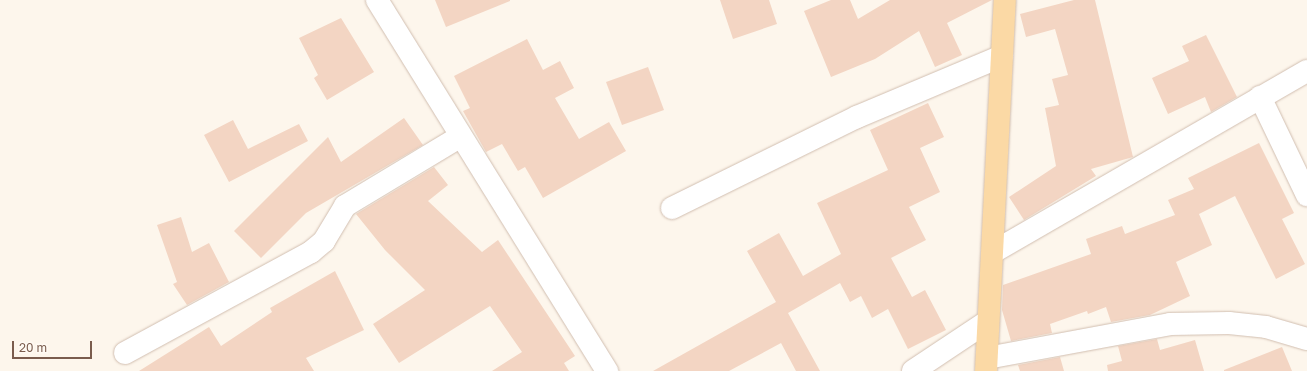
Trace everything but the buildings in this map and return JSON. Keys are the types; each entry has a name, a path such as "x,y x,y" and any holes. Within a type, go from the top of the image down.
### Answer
{"main road":[{"path":"986,365 988,321 995,251 1005,0"}],"street":[{"path":"377,0 607,371"},
{"path":"672,208 857,117 1002,56"},
{"path":"995,251 1307,70"},
{"path":"1260,97 1307,195"},
{"path":"125,353 311,252 324,241 345,206 461,136"},
{"path":"913,371 988,321"},
{"path":"986,365 1170,324 1229,324 1266,328 1307,339"}]}
